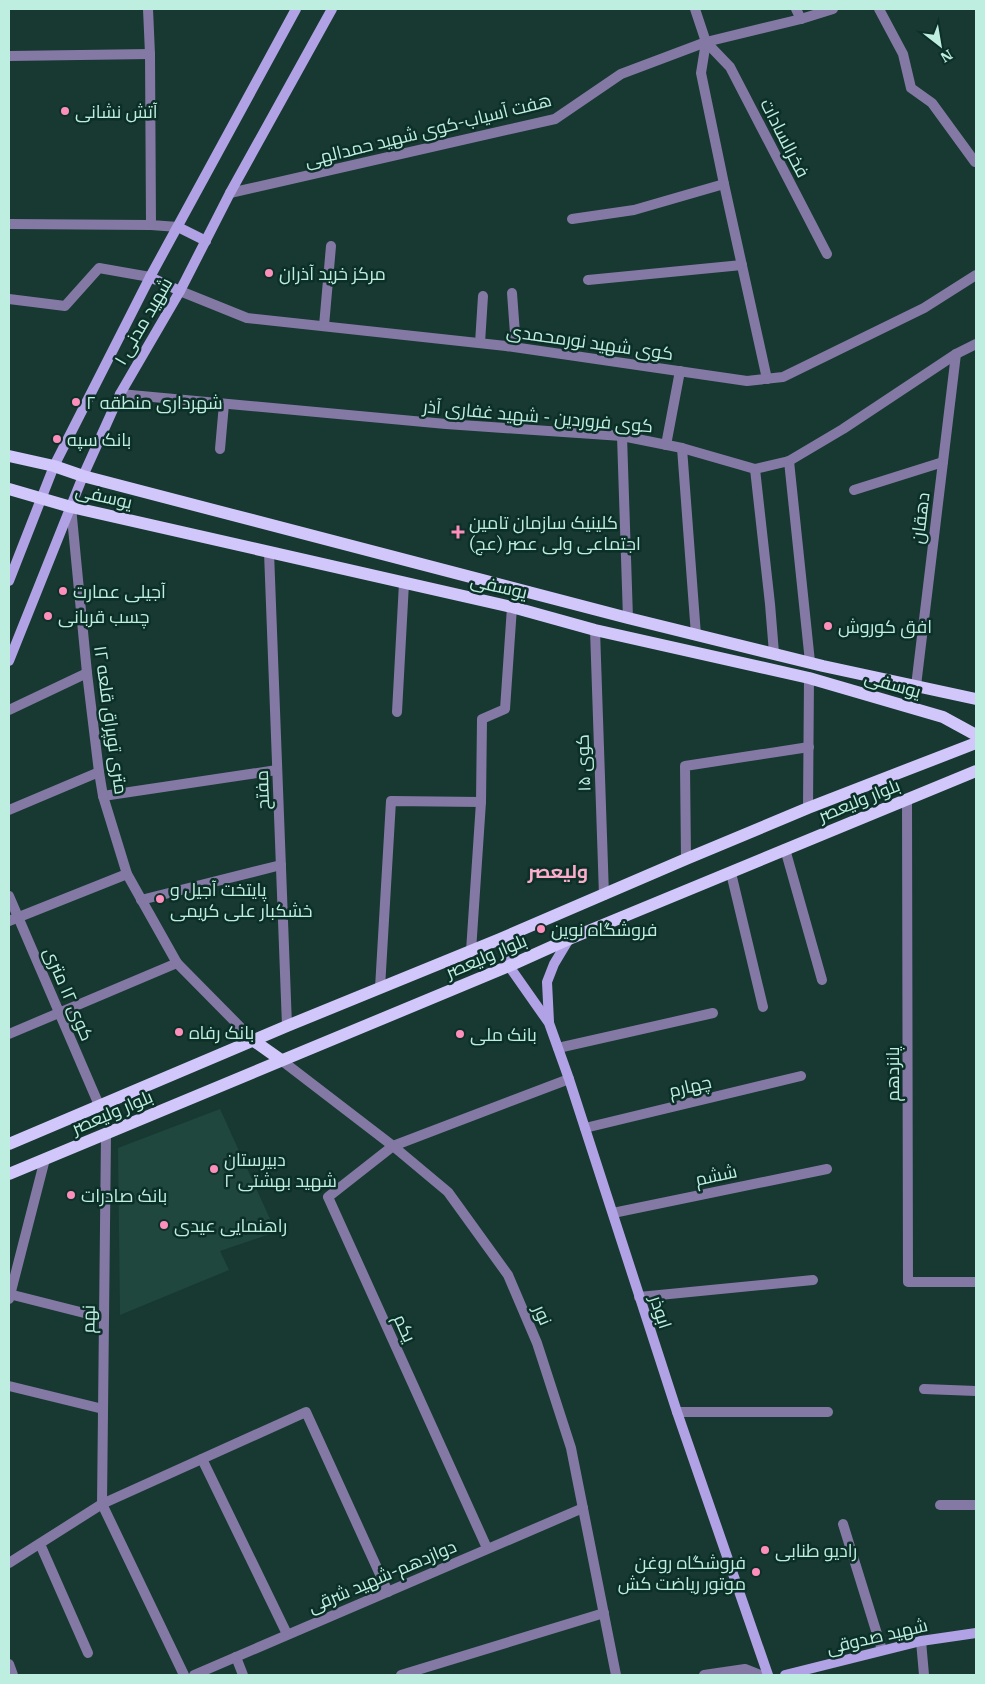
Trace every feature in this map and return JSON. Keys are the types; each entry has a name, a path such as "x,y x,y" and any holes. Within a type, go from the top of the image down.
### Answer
{"main road":[{"name":"شهید مدنی ۱","path":"9,581 54,466 150,277 296,9"},
{"name":"شهید مدنی ۱","path":"9,662 83,476 120,394 180,291 230,194 332,9"},
{"path":"178,227 206,241"},
{"path":"150,277 180,291"},
{"name":"یوسفی","path":"9,456 54,466 83,476 628,618 810,662 976,699"},
{"name":"یوسفی","path":"9,489 71,507 512,607 595,630 809,678 943,717 976,735"},
{"path":"404,583 408,562"},
{"path":"963,697 976,711"},
{"name":"بلوار ولیعصر","path":"9,1144 808,808 976,743"},
{"name":"بلوار ولیعصر","path":"9,1174 976,771"},
{"name":"ابوذر","path":"500,939 509,966 549,1023 570,1079 677,1412 768,1675"},
{"path":"549,1023 547,982 554,964 569,939"},
{"path":"254,1041 281,1060"},
{"name":"شهید صدوقی","path":"785,1675 920,1641 976,1633"}],"street":[{"path":"148,9 152,225"},
{"path":"695,9 706,42 701,74 767,379"},
{"path":"796,9 801,19"},
{"name":"هفت آسیاب-کوی شهید حمدالهی","path":"230,194 555,119 621,74 706,42 801,19 833,9"},
{"path":"879,9 903,54 910,88 932,103 975,162 976,160"},
{"name":"فخرالسادات","path":"706,42 730,66 827,254"},
{"path":"9,56 150,54"},
{"path":"572,219 634,210 724,184"},
{"path":"9,224 152,225 178,227"},
{"path":"324,326 331,246"},
{"path":"588,280 742,265"},
{"path":"9,299 65,306 99,268 150,277"},
{"name":"کوی شهید نورمحمدی","path":"180,291 247,318 480,343 747,380 782,376 924,308 976,275"},
{"path":"512,293 516,348"},
{"path":"480,343 483,296"},
{"name":"کوی فروردین - شهید غفاری آذر","path":"120,394 446,424 622,436 682,448 755,468 789,461 843,429 956,354 976,344"},
{"name":"دهقان","path":"916,686 956,354"},
{"path":"666,445 680,371"},
{"path":"220,449 224,404"},
{"path":"622,436 628,618"},
{"path":"682,448 696,635"},
{"path":"789,461 810,662"},
{"path":"854,490 943,462"},
{"path":"755,468 774,653"},
{"name":"۱۲ متری توپراق قلعه","path":"71,507 87,673 103,796 128,874 177,962 254,1041"},
{"name":"مفتح","path":"269,552 287,1026"},
{"path":"397,712 404,583"},
{"path":"471,951 481,802 482,720 505,709 512,607"},
{"name":"کوی ۱۵","path":"595,630 604,895"},
{"path":"9,710 87,673"},
{"path":"808,808 809,678"},
{"path":"686,859 685,766 809,748"},
{"path":"103,796 277,770"},
{"path":"9,810 100,772"},
{"name":"پانزدهم","path":"907,799 908,1282 976,1282"},
{"path":"380,988 391,801 481,802"},
{"path":"785,849 822,980"},
{"path":"141,900 281,865"},
{"path":"732,873 763,1007"},
{"path":"13,920 128,874"},
{"name":"کوی ۱۲ متری","path":"9,896 13,920 59,1012 99,1106"},
{"path":"9,1034 177,962"},
{"path":"558,1048 713,1012"},
{"name":"نور","path":"281,1060 393,1146 448,1192 508,1275 537,1343 571,1448 616,1675"},
{"name":"چهارم","path":"585,1128 801,1076"},
{"path":"393,1146 570,1079"},
{"name":"نهم","path":"102,1504 106,1134"},
{"name":"یکم","path":"393,1146 328,1197 487,1548"},
{"path":"44,1159 9,1296 104,1318"},
{"name":"ششم","path":"613,1213 827,1169"},
{"path":"639,1296 813,1280"},
{"path":"9,1386 103,1409"},
{"path":"924,1389 976,1391"},
{"path":"9,1563 102,1504 306,1412 388,1592"},
{"path":"677,1412 828,1412"},
{"path":"202,1459 288,1634"},
{"path":"102,1504 184,1675"},
{"path":"940,1504 976,1505"},
{"name":"دوازدهم-شهید شرقی","path":"194,1675 583,1508"},
{"path":"843,1524 882,1650"},
{"path":"40,1544 88,1653"},
{"path":"401,1675 604,1613"},
{"path":"920,1641 924,1675"},
{"path":"236,1657 243,1675"},
{"path":"9,1664 13,1675"},
{"path":"704,1675 745,1669 760,1675"}],"shaded area":[{"name":"راهنمایی عیدی","path":"220,1109 276,1232 220,1251 229,1270 120,1315 118,1148"}],"place":[{"name":"آتش نشانی","path":"65,111"},
{"name":"مرکز خرید آذران","path":"269,273"},
{"name":"شهرداری منطقه ۲","path":"76,402"},
{"name":"بانک سپه","path":"57,439"},
{"name":"کلینیک سازمان تامین اجتماعی ولی عصر (عج)","path":"458,532"},
{"name":"آجیلی عمارت","path":"63,591"},
{"name":"چسب قربانی","path":"48,616"},
{"name":"افق کوروش","path":"828,626"},
{"name":"پایتخت آجیل و خشکبار علی کریمی","path":"160,899"},
{"name":"فروشگاه نوین","path":"541,929"},
{"name":"بانک رفاه","path":"179,1032"},
{"name":"بانک ملی","path":"460,1034"},
{"name":"دبیرستان شهید بهشتی ۲","path":"214,1169"},
{"name":"بانک صادرات","path":"71,1195"},
{"name":"راهنمایی عیدی","path":"164,1225"},
{"name":"رادیو طنابی","path":"765,1550"},
{"name":"فروشگاه روغن موتور ریاضت کش","path":"756,1572"}],"district":[{"name":"ولیعصر","path":"558,871"}]}
